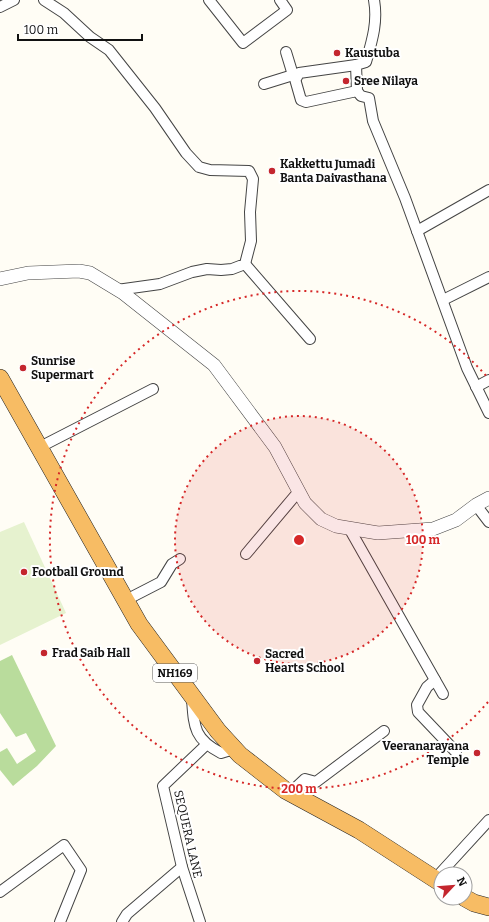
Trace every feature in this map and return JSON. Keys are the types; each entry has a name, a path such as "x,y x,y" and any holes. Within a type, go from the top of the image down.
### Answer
{"highway":[{"name":"NH169","path":"0,378 139,624 192,697 234,749 262,773 290,793 359,830 433,878"},
{"path":"473,902 489,907"}],"street":[{"path":"0,7 14,0"},
{"path":"44,0 64,13 90,37 109,50 155,108 186,153 199,167 210,170 249,171 253,179 250,212 252,241 245,264"},
{"path":"209,0 244,43 287,10 280,0"},
{"path":"264,84 299,74 366,62 374,38 376,12 374,0"},
{"path":"286,52 295,76 301,100 306,102 356,91"},
{"path":"356,65 356,91 361,96 369,98 374,121 443,300 467,368 489,413"},
{"path":"417,231 489,190"},
{"path":"117,290 160,284 192,272 207,269 232,269 245,264"},
{"path":"245,264 310,339"},
{"path":"0,279 28,273 79,271 90,273 117,290 214,365 274,447 305,503 321,519 336,526 378,533 434,529 456,520 476,505 489,498"},
{"path":"443,300 489,277"},
{"path":"476,387 489,380"},
{"path":"40,447 154,389"},
{"path":"246,554 298,490"},
{"path":"476,505 489,522"},
{"path":"350,528 443,694"},
{"path":"126,600 161,582 172,564 180,559"},
{"path":"435,680 421,696 416,705 418,712 456,752"},
{"path":"192,697 194,725 206,745 221,753 234,749"},
{"path":"290,793 305,778 316,782 384,731"},
{"name":"SEQUERA LANE","path":"200,922 182,867 163,786 206,745"},
{"path":"451,866 489,820"},
{"path":"0,892 64,845 81,870 60,922"},
{"path":"122,922 127,914 182,867"}],"green space":[{"name":"Football Ground","path":"24,522 66,613 0,645 0,532"},
{"path":"12,655 56,746 37,766 13,786 0,770 0,752 7,748 17,764 36,751 26,733 16,737 0,713 0,661"}],"place":[{"name":"Kaustuba","path":"337,53"},
{"name":"Sree Nilaya","path":"346,81"},
{"name":"Kakkettu Jumadi Banta Daivasthana","path":"272,171"},
{"name":"Sunrise Supermart","path":"23,368"},
{"name":"Football Ground","path":"24,572"},
{"name":"Frad Saib Hall","path":"44,653"},
{"name":"Sacred Hearts School","path":"257,661"},
{"name":"Veeranarayana Temple","path":"477,753"}]}
